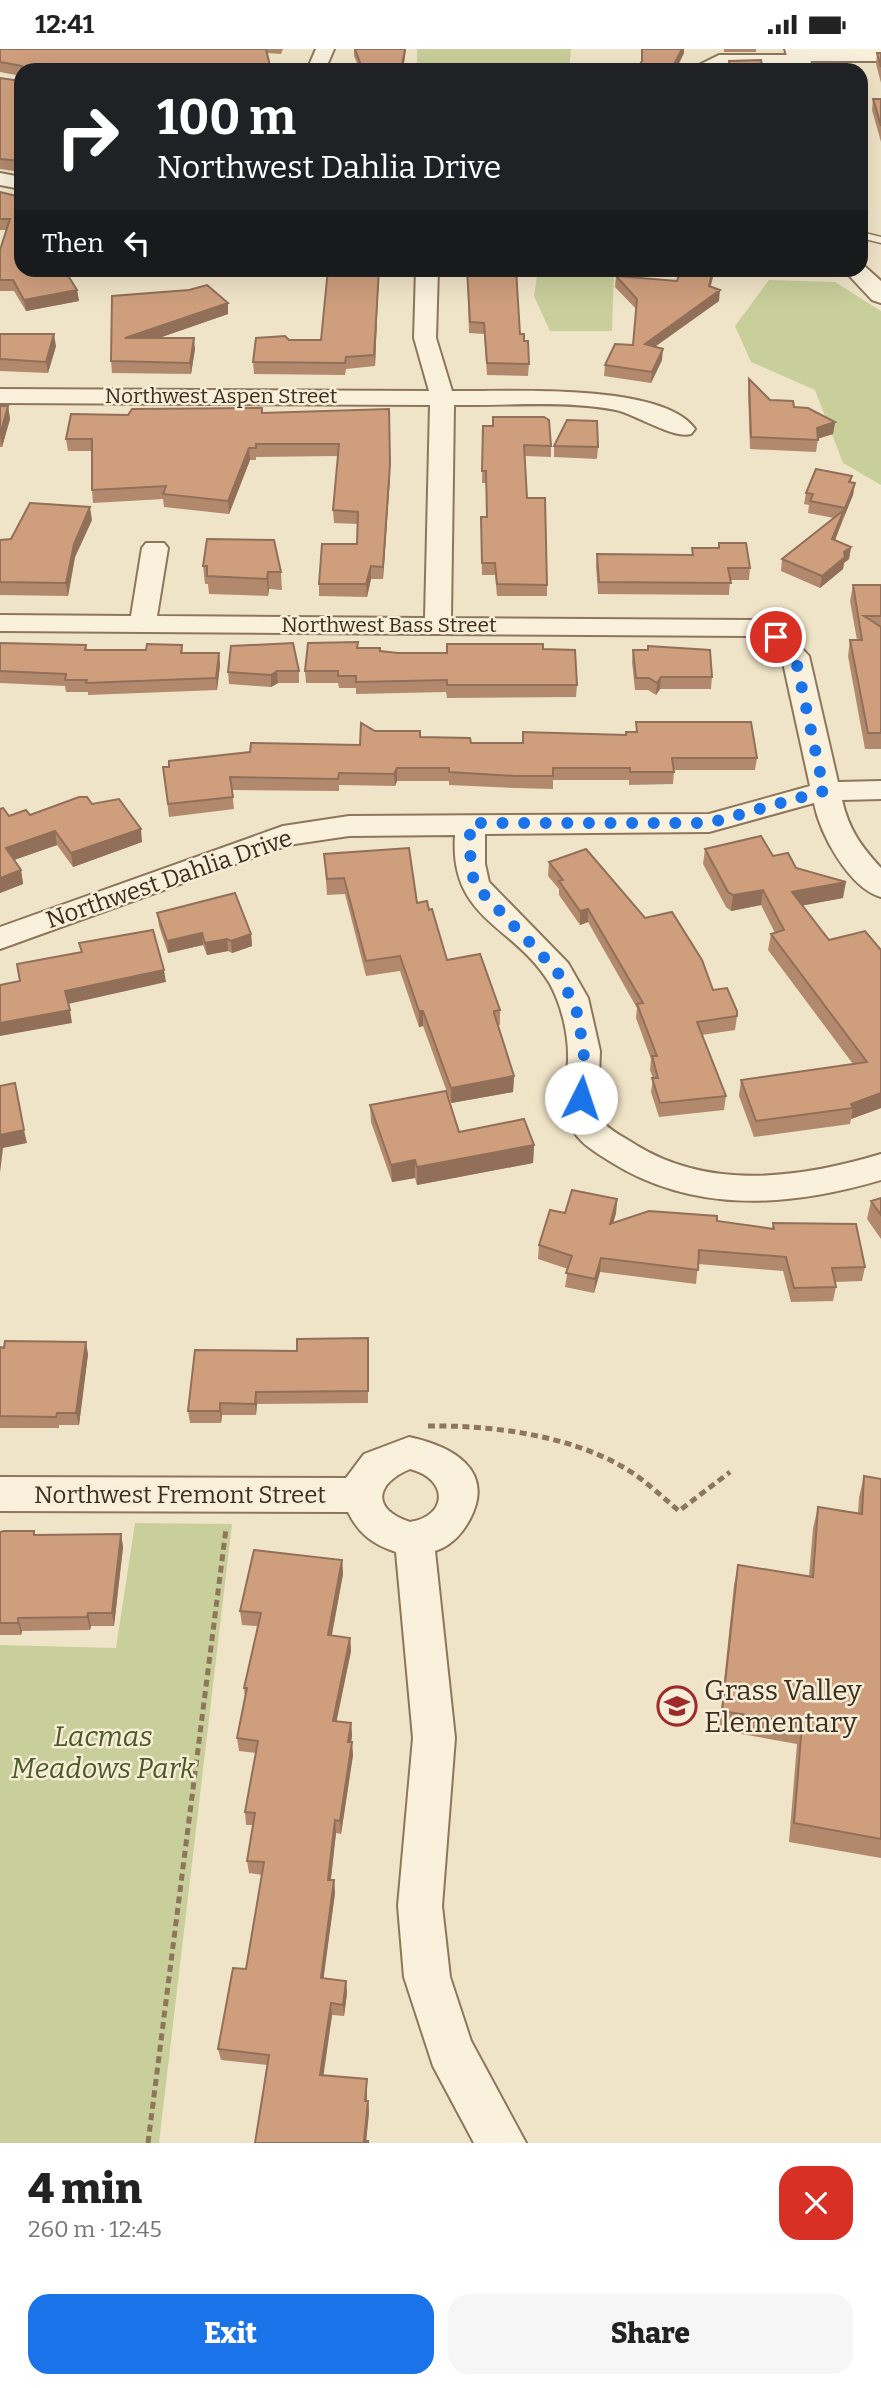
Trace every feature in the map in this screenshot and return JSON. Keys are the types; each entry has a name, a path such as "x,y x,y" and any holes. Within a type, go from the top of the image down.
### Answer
{"street":[{"path":"714,63 881,55"},
{"path":"427,277 425,338 442,396 438,625"},
{"path":"863,277 881,295"},
{"name":"Northwest Aspen Street","path":"0,395 592,399 637,406 664,417 683,429"},
{"path":"143,624 155,548"},
{"name":"Northwest Bass Street","path":"0,623 753,628 776,637 795,656 824,791"},
{"name":"Northwest Dahlia Drive","path":"0,938 283,836 349,826 709,823 824,791 881,790"},
{"path":"824,791 833,825 844,846 881,887"},
{"path":"471,823 469,845 474,884 557,971 576,1008 584,1051 581,1098 589,1129 627,1158 679,1180 742,1190 796,1185 881,1167"},
{"path":"409,1453 430,1456 447,1467 460,1488 458,1508 446,1526 414,1538 383,1532 364,1512 361,1496 365,1479 374,1467 389,1457 409,1453"},
{"name":"Northwest Fremont Street","path":"0,1495 361,1496"},
{"path":"414,1538 434,1738 419,1906 427,1977 450,2049 477,2105 502,2143"}],"path":[{"path":"409,1453 416,1426 458,1424 533,1438 613,1462 679,1511 730,1472"},
{"path":"148,2143 226,1529"}],"green space":[{"path":"417,49 571,49 570,63 417,63"},
{"path":"537,277 614,277 612,331 550,331 534,296"},
{"path":"769,280 835,282 881,311 881,485 843,463 815,390 751,362 735,326"},
{"name":"Lacmas Meadows Park","path":"135,1523 232,1524 159,2143 0,2143 0,1645 116,1648"}],"building":[{"path":"0,49 266,49 269,63 14,65 0,62"},
{"path":"355,49 405,49 402,63 360,63"},
{"path":"642,49 682,49 675,63 641,63"},
{"path":"761,60 762,63 729,63"},
{"path":"0,78 14,80 14,160 0,159"},
{"path":"873,99 881,99 881,126"},
{"path":"0,192 14,195 14,277 69,277 77,290 24,300 13,280 0,280 0,250 10,219 0,219"},
{"path":"327,277 379,277 374,355 346,357 345,363 253,362 256,338 285,336 289,340 321,340"},
{"path":"467,277 516,277 520,334 524,334 524,341 528,341 529,364 487,363 484,323 470,322"},
{"path":"617,277 677,281 678,277 711,277 709,286 720,290 645,344 663,349 652,372 605,365 615,344 633,345 637,299"},
{"path":"207,285 228,303 125,338 194,338 190,363 111,361 112,296 189,290"},
{"path":"0,334 54,334 46,362 0,359"},
{"path":"749,379 770,400 793,401 794,407 808,408 835,422 817,428 818,440 751,437"},
{"path":"0,406 8,406 0,435"},
{"path":"262,408 262,413 389,409 390,464 383,567 371,566 366,584 319,584 322,544 357,544 358,512 333,510 339,444 256,444 256,448 249,448 228,501 163,494 166,486 92,490 92,439 66,439 71,414 128,415 132,409"},
{"path":"493,417 544,417 549,420 551,446 524,445 527,498 545,498 547,585 497,584 495,563 482,563 481,517 487,517 486,471 482,471 483,426 493,426"},
{"path":"567,420 597,421 598,447 554,446"},
{"path":"816,469 852,476 849,482 855,483 845,508 810,501 813,494 806,493"},
{"path":"30,503 90,507 74,544 66,583 0,582 0,540 11,539"},
{"path":"844,510 832,539 851,547 844,552 845,557 822,576 782,559"},
{"path":"207,539 274,540 281,572 268,572 267,579 207,576 207,566 203,566"},
{"path":"719,543 746,543 750,568 728,568 731,583 599,582 597,554 693,555 692,548 719,548"},
{"path":"853,585 881,585 881,616 864,616 881,627 881,733 868,733 850,640 862,640"},
{"path":"358,642 357,648 380,648 380,651 398,653 447,653 447,644 543,644 543,649 575,650 577,685 447,685 447,680 356,682 356,676 338,676 338,671 305,671 308,643"},
{"path":"0,643 86,645 85,650 146,650 147,644 182,645 181,653 219,653 216,678 86,683 87,680 65,680 66,674 0,671"},
{"path":"293,643 299,671 277,671 271,675 228,672 231,646"},
{"path":"648,646 710,650 712,677 661,677 657,683 649,678 636,678 633,650 648,650"},
{"path":"636,722 751,722 757,758 672,758 674,772 630,772 630,768 553,768 553,776 515,776 449,772 449,768 397,768 394,774 339,773 338,779 230,777 233,797 168,804 163,767 169,767 169,761 250,752 251,743 360,745 361,723 375,731 420,731 420,737 470,738 471,743 523,743 523,732 626,735 626,732 637,732"},
{"path":"79,797 87,797 92,804 119,799 141,829 71,853 55,831 6,848 21,870 0,878 0,809 3,808 9,816 26,810 30,815"},
{"path":"761,836 773,856 788,853 796,868 846,882 792,892 829,940 865,931 881,950 881,1093 851,1104 853,1108 756,1121 741,1080 867,1062 771,934 784,930 763,890 733,895 728,892 705,849"},
{"path":"409,848 417,903 427,901 429,910 432,909 447,960 480,954 500,1010 494,1013 514,1076 451,1088 400,956 366,961 344,878 327,879 324,854"},
{"path":"586,849 645,918 672,912 702,960 713,990 727,988 737,1016 697,1022 726,1096 660,1103 652,1078 658,1078 652,1056 657,1056 637,1004 643,1003 588,909 580,911 559,881 563,880 549,862"},
{"path":"235,893 251,934 231,941 227,939 205,943 202,933 167,941 157,913"},
{"path":"153,930 164,970 65,991 70,1010 0,1023 0,985 20,981 17,964 82,952 79,943"},
{"path":"15,1083 24,1130 0,1135 0,1086"},
{"path":"446,1091 459,1132 524,1119 534,1145 417,1167 415,1160 391,1165 370,1105"},
{"path":"572,1190 617,1199 610,1224 649,1211 717,1216 717,1221 774,1229 773,1223 856,1224 865,1267 832,1268 836,1287 794,1288 786,1257 699,1250 698,1270 601,1258 595,1279 566,1273 572,1256 539,1245 550,1210 565,1213"},
{"path":"881,1198 881,1215 871,1201"},
{"path":"368,1338 368,1391 256,1392 255,1404 220,1403 220,1411 188,1411 195,1350 297,1351 297,1339"},
{"path":"5,1341 86,1342 76,1413 57,1413 56,1417 0,1416 0,1347 4,1348"},
{"path":"864,1476 881,1479 881,1839 794,1823 802,1724 722,1711 738,1565 813,1577 818,1507 862,1514"},
{"path":"34,1531 34,1535 121,1534 112,1613 88,1613 87,1617 18,1618 18,1623 0,1623 0,1532"},
{"path":"254,1550 342,1560 328,1635 350,1638 333,1721 351,1723 348,1742 352,1742 340,1821 335,1820 328,1880 334,1880 321,1978 346,1981 343,2005 331,2003 320,2075 367,2079 364,2141 368,2143 255,2143 269,2055 218,2049 233,1968 246,1969 264,1862 247,1861 255,1813 245,1812 258,1741 237,1738 247,1688 244,1688 261,1613 240,1611"}],"place":[{"name":"Grass Valley Elementary","path":"677,1706"}],"route":[{"path":"581,1098 584,1051 576,1008 557,971 474,884 469,845 471,823 709,823 824,791 809,710 795,656 776,637"}]}
